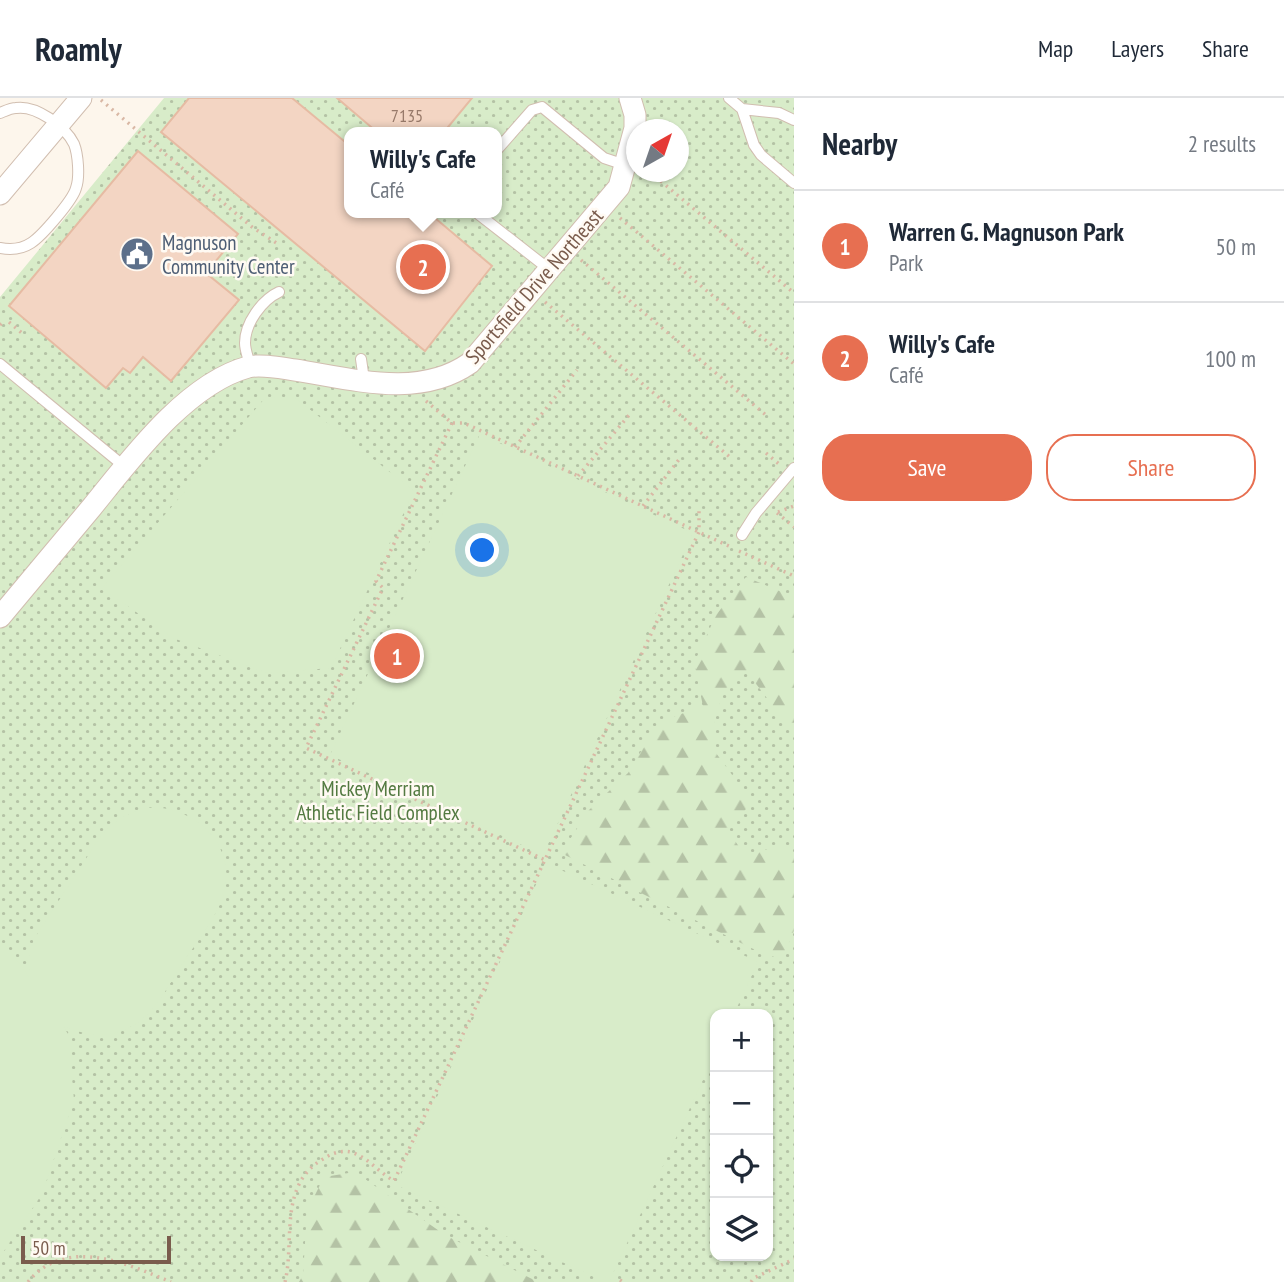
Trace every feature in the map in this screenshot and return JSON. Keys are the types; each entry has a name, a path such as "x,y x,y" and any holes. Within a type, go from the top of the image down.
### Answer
{"street":[{"name":"Sportsfield Drive Northeast","path":"0,617 125,467 188,400 205,387 250,366 362,370 393,384 416,383 439,379 459,371 481,353 619,187 635,128 635,115 630,98"},
{"path":"0,194 59,125 91,99"}],"lane":[{"path":"729,98 742,109 754,145 761,155 794,183"},
{"path":"0,113 18,107 39,113 59,125 74,144 78,168 76,188 32,243 12,250 0,248"},
{"path":"502,143 531,110 542,107 604,158 625,165"},
{"path":"742,109 779,113 794,120"},
{"path":"483,218 550,270"},
{"path":"250,366 245,344 248,330 256,313 269,297 279,292"},
{"path":"0,364 125,467"},
{"path":"742,535 794,468"}],"path":[{"path":"91,99 252,227 278,244"},
{"path":"662,182 794,293"},
{"path":"613,212 794,364"},
{"path":"576,256 766,416"},
{"path":"540,298 731,458"},
{"path":"0,325 6,321 23,334"},
{"path":"515,447 577,370"},
{"path":"418,395 452,423 464,423 794,576"},
{"path":"578,476 630,414"},
{"path":"452,423 376,582 383,588 306,748 545,860"},
{"path":"766,453 779,464"},
{"path":"643,506 681,457"},
{"path":"794,506 775,511 794,527"},
{"path":"285,1282 289,1266 290,1209 300,1183 315,1164 340,1151 353,1152 394,1181 699,532 699,509"},
{"path":"734,548 742,535"},
{"path":"28,1282 45,1266 68,1257 107,1258 170,1282"},
{"path":"751,1282 754,1278 794,1259"}],"green space":[{"name":"Mickey Merriam Athletic Field Complex","path":"164,98 794,98 794,1282 0,1282 0,297"},
{"path":"294,397 414,491 331,668 267,673 173,638 102,588 265,398"},
{"path":"480,434 693,533 543,855 330,755"},
{"path":"746,577 794,597 794,728 792,731 747,672 723,691 712,731 716,753 752,802 728,830 745,856 777,846 794,854 794,930 782,960 751,948 561,853 589,810 628,773 659,722 703,706 694,663 716,615"},
{"path":"155,807 173,810 189,817 203,826 214,838 222,852 226,868 226,886 220,904 165,992 151,1010 134,1025 116,1033 100,1035 63,1026 68,1034 74,1100 42,1194 0,1257 0,942 8,948 30,978 30,952 34,939 98,840 123,817"},
{"path":"546,863 758,962 736,1009 710,1009 710,1065 609,1282 396,1185"},
{"path":"355,1172 445,1235 538,1282 299,1282 303,1275 307,1211 324,1177"}],"building":[{"path":"189,98 292,98 344,141 344,218 435,218 492,266 425,351 161,132"},
{"path":"337,98 472,98 448,127 371,127"},
{"name":"Magnuson Community Center","path":"138,151 238,234 206,273 239,300 171,381 143,357 130,373 123,368 106,388 9,306"}],"place":[{"name":"Magnuson Community Center","path":"137,254"},
{"name":"Willy's Cafe","path":"423,267"},
{"name":"Warren G. Magnuson Park","path":"397,656"}]}
